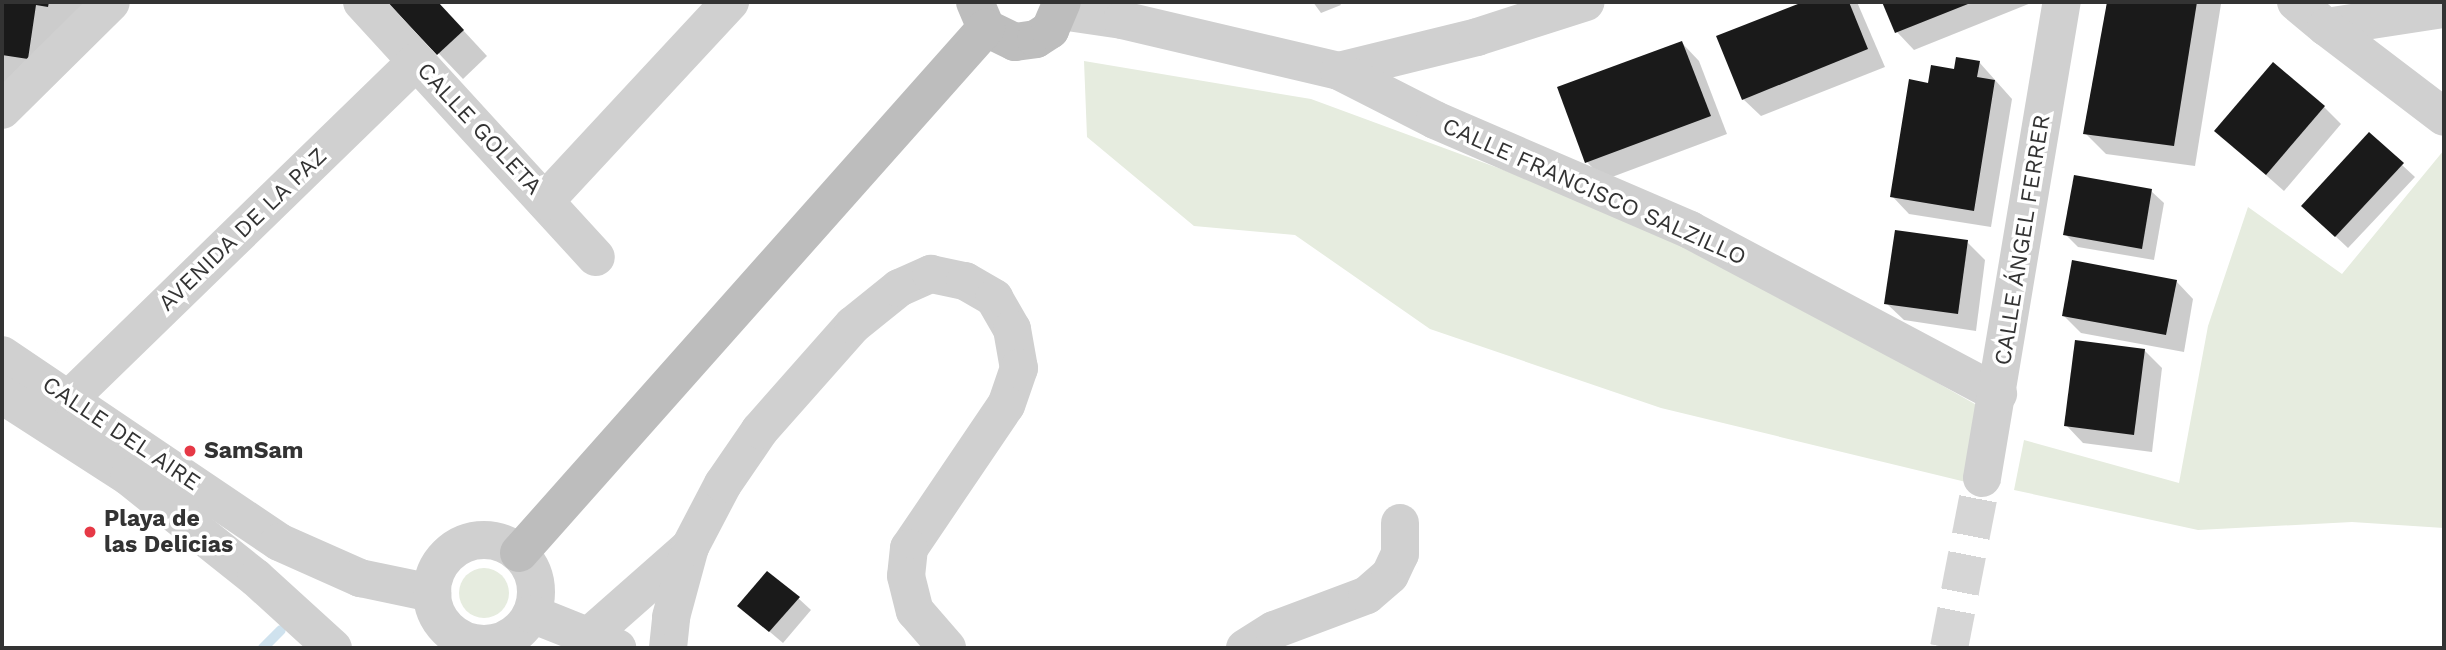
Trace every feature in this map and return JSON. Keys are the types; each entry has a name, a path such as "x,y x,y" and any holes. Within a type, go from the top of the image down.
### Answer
{"main road":[{"path":"519,554 980,15 1004,40 1029,41 1049,30 1061,6"}],"street":[{"path":"2,110 111,2"},
{"name":"CALLE GOLETA","path":"362,2 596,257"},
{"path":"1061,6 1339,71 1477,37 1586,2"},
{"name":"CALLE ÁNGEL FERRER","path":"1982,478 2062,2"},
{"path":"2296,2 2444,117"},
{"path":"545,201 711,9"},
{"path":"2326,27 2444,9"},
{"name":"AVENIDA DE LA PAZ","path":"70,398 416,61"},
{"name":"CALLE FRANCISCO SALZILLO","path":"1339,71 1435,120 1690,230 1997,394"},
{"path":"668,648 671,617 690,547 723,484 760,430 853,325 899,288 931,274 965,281 994,298 1012,329 1019,368 1006,405 909,548 905,576 915,611 947,648"},
{"name":"CALLE DEL AIRE","path":"2,355 70,398 279,541 360,578 432,593"},
{"path":"2,395 129,477 256,578 333,648"},
{"path":"1245,648 1275,631 1367,595 1390,575 1400,554 1400,523"},
{"path":"494,540 519,554 536,584 532,614 519,631 501,642 468,645 442,624 432,593 439,565 462,544 494,540"},
{"path":"532,614 603,642 690,547"}],"shaded area":[{"path":"1084,61 1311,99 1574,196 1713,256 1982,408 1966,482 1661,408 1430,329 1295,235 1194,226 1087,137"},
{"path":"2444,150 2444,528 2352,522 2198,530 2014,490 2024,440 2179,483 2208,326 2248,207 2342,274"},
{"path":"484,568 502,575 509,593 502,611 484,618 466,611 459,593 466,575"}],"building":[{"path":"2,2 49,2 48,7 36,5 28,59 2,55"},
{"path":"387,2 438,2 464,30 437,55"},
{"path":"1803,2 1849,2 1868,49 1742,100 1716,36"},
{"path":"1882,2 1973,2 1895,33"},
{"path":"2107,2 2197,2 2174,146 2083,134"},
{"path":"1682,41 1711,116 1585,163 1557,87"},
{"path":"1956,57 1980,61 1977,77 1995,80 1974,211 1890,197 1909,79 1928,83 1931,65 1954,69"},
{"path":"2273,62 2325,106 2266,175 2214,131"},
{"path":"2369,132 2404,163 2335,237 2301,206"},
{"path":"2074,175 2152,189 2142,249 2063,235"},
{"path":"1895,230 1968,240 1958,314 1884,304"},
{"path":"2072,260 2177,280 2166,335 2062,316"},
{"path":"2075,340 2145,349 2134,435 2064,426"},
{"path":"767,571 800,597 769,632 737,606"}],"waterway":[{"path":"263,648 281,630"}],"tunnel":[{"path":"1949,648 1982,478"}],"place":[{"name":"SamSam","path":"190,451"},
{"name":"Playa de las Delicias","path":"90,532"}]}
